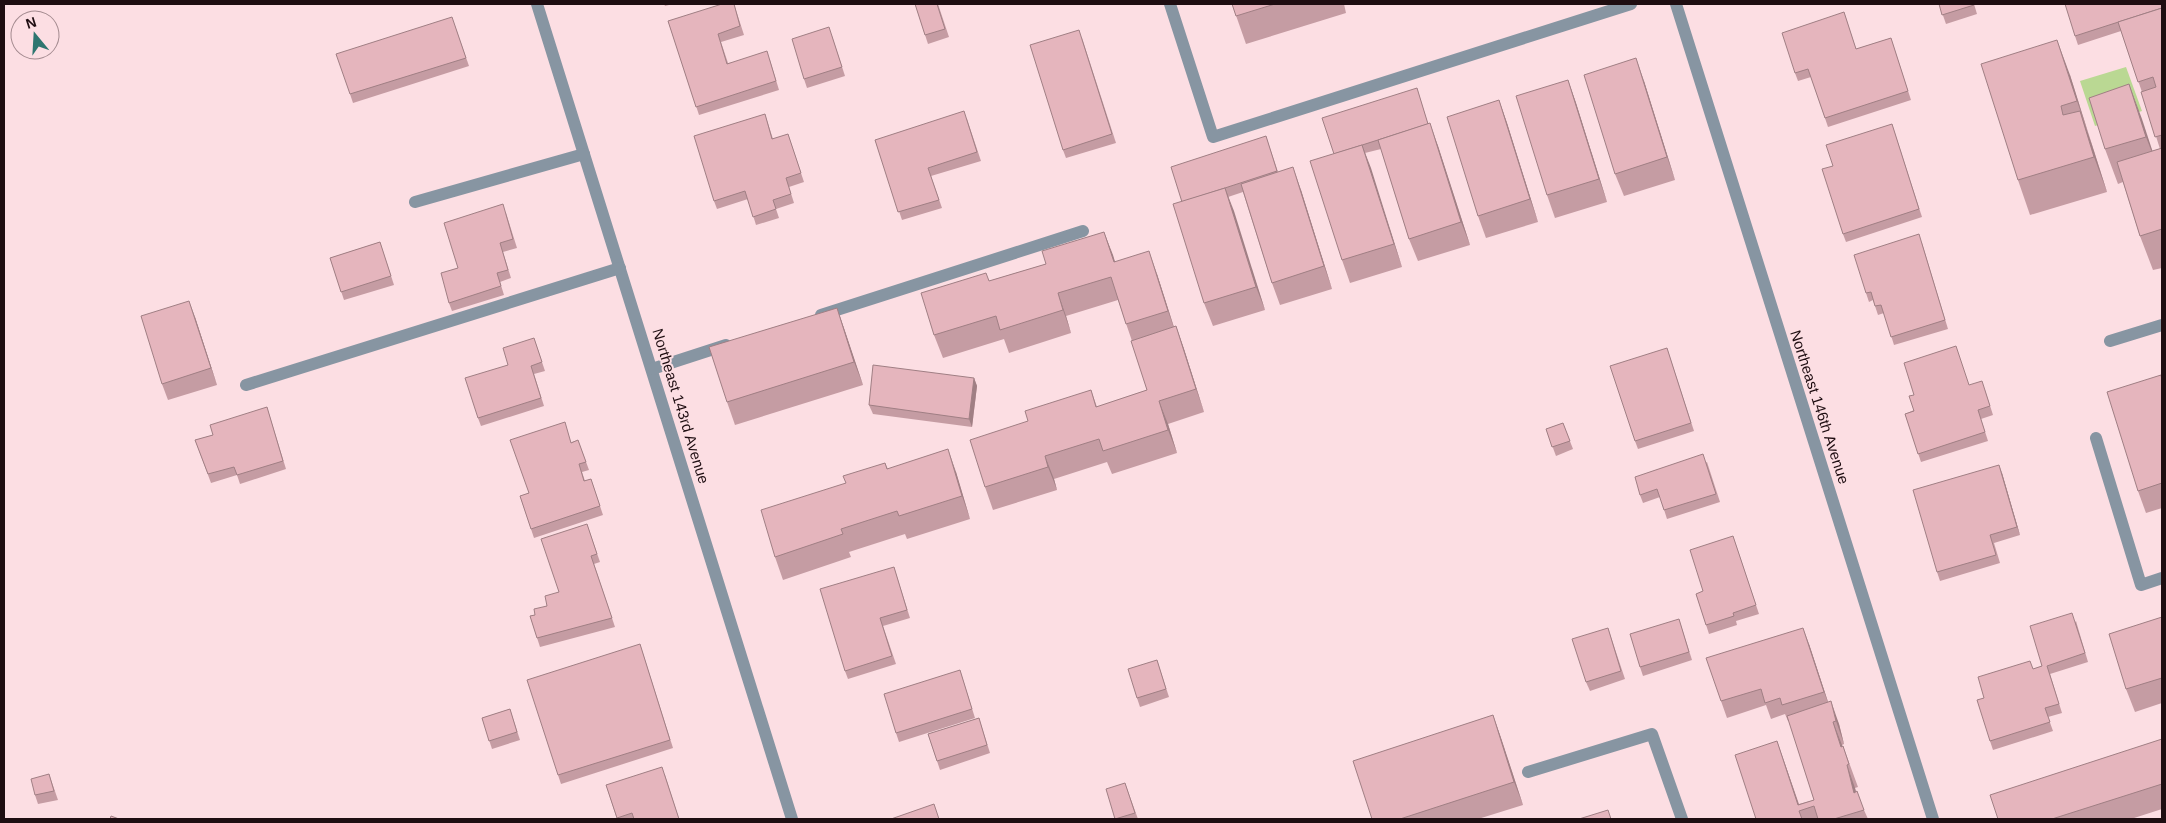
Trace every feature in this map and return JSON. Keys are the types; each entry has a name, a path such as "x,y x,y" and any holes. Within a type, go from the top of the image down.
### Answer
{"street":[{"name":"Northeast 143rd Avenue","path":"537,4 792,819"},
{"path":"1170,4 1212,137 1631,4"},
{"name":"Northeast 146th Avenue","path":"1676,4 1933,819"},
{"path":"415,202 584,154"},
{"path":"811,318 1083,231"},
{"path":"246,386 620,268"},
{"path":"2110,341 2162,325"},
{"path":"652,369 736,342"},
{"path":"2096,438 2141,585 2162,578"},
{"path":"1528,772 1652,734 1682,819"}],"green space":[{"path":"2126,67 2142,111 2095,126 2080,81"}],"building":[{"path":"722,4 734,4 740,26 718,34 727,64 767,51 776,81 696,107 668,21"},
{"path":"915,4 937,4 945,29 925,35"},
{"path":"1232,4 1275,4 1236,16"},
{"path":"1939,4 1974,4 1974,5 1942,15"},
{"path":"2065,4 2162,4 2162,8 2075,36"},
{"path":"2162,8 2162,135 2155,137 2141,92 2156,87 2153,77 2138,82 2118,22"},
{"path":"1844,12 1856,49 1891,38 1908,91 1825,118 1808,69 1795,73 1782,33"},
{"path":"452,17 466,58 350,94 336,54"},
{"path":"829,27 842,67 804,79 792,39"},
{"path":"1079,30 1112,134 1063,150 1030,45"},
{"path":"2057,40 2077,101 2061,106 2063,115 2080,111 2094,157 2018,180 1981,64"},
{"path":"1636,58 1667,157 1615,174 1584,75"},
{"path":"1568,80 1599,179 1547,195 1516,96"},
{"path":"2129,84 2146,137 2105,149 2089,98"},
{"path":"1417,88 1428,124 1334,154 1322,118"},
{"path":"1499,100 1530,199 1478,216 1447,117"},
{"path":"964,111 977,152 928,168 939,200 898,212 875,140"},
{"path":"765,114 772,139 788,134 801,173 786,178 791,194 773,200 776,209 753,217 745,191 714,201 694,136"},
{"path":"1430,123 1461,222 1409,239 1378,140"},
{"path":"1892,124 1919,209 1843,234 1822,169 1833,166 1826,145"},
{"path":"1266,136 1277,171 1182,202 1171,167"},
{"path":"1362,145 1394,244 1342,260 1310,161"},
{"path":"2162,148 2162,229 2140,236 2117,162"},
{"path":"1293,167 1324,266 1272,283 1241,184"},
{"path":"1225,188 1256,287 1204,303 1173,204"},
{"path":"503,204 513,239 500,243 508,270 497,273 501,286 449,303 441,273 458,268 444,223"},
{"path":"1104,232 1114,262 1149,251 1168,311 1126,324 1111,277 1058,293 1063,310 1000,330 996,316 934,335 921,293 986,273 989,281 1046,264 1042,251"},
{"path":"1919,234 1945,320 1891,337 1881,305 1875,306 1871,292 1866,293 1854,255"},
{"path":"380,242 391,276 341,292 330,258"},
{"path":"189,301 211,368 162,384 141,316"},
{"path":"837,308 854,362 727,402 709,347"},
{"path":"1176,326 1196,389 1159,401 1168,430 1103,451 1099,439 1045,456 1048,467 985,487 970,440 1028,421 1025,411 1091,390 1096,407 1147,390 1131,341"},
{"path":"534,338 542,362 531,366 541,398 478,418 465,378 508,365 503,348"},
{"path":"1956,346 1969,385 1982,381 1990,406 1978,410 1985,432 1918,454 1905,414 1914,411 1909,396 1914,395 1904,363"},
{"path":"1667,348 1691,423 1635,441 1610,366"},
{"path":"873,365 974,378 969,419 869,405"},
{"path":"2161,375 2162,483 2138,491 2107,392"},
{"path":"267,407 283,461 237,475 234,467 208,474 195,440 213,435 210,425"},
{"path":"565,422 571,443 578,440 586,462 579,464 584,481 591,479 600,506 531,529 520,496 529,493 510,440"},
{"path":"1563,423 1570,441 1552,447 1546,429"},
{"path":"948,449 962,496 899,516 897,511 841,529 843,534 775,557 761,510 846,483 843,476 885,463 887,469"},
{"path":"1703,454 1716,494 1664,510 1657,489 1640,495 1635,477"},
{"path":"1999,465 2017,527 1990,535 1996,555 1937,572 1913,490"},
{"path":"587,524 597,554 591,556 612,618 537,638 530,616 535,615 534,609 547,606 545,596 559,592 541,539"},
{"path":"1733,536 1756,605 1733,613 1734,616 1706,625 1696,594 1703,591 1690,550"},
{"path":"894,567 907,610 880,618 892,656 845,671 820,589"},
{"path":"2072,613 2085,653 2047,666 2059,704 2045,708 2050,722 1990,741 1977,700 1984,698 1978,677 2030,661 2033,669 2042,666 2030,626"},
{"path":"2162,617 2162,678 2126,689 2109,634"},
{"path":"1679,619 1689,652 1640,667 1630,634"},
{"path":"1608,628 1621,671 1586,682 1572,639"},
{"path":"1803,628 1824,692 1782,705 1780,698 1765,703 1761,689 1721,701 1706,658"},
{"path":"640,644 670,740 558,775 527,680"},
{"path":"1157,660 1166,689 1137,698 1128,669"},
{"path":"960,670 972,709 896,733 884,694"},
{"path":"1831,701 1836,721 1833,722 1849,764 1847,765 1854,793 1857,791 1864,810 1834,819 1818,819 1814,806 1799,811 1802,819 1756,819 1735,755 1777,741 1798,805 1814,800 1787,716"},
{"path":"510,709 517,732 489,741 482,718"},
{"path":"1493,715 1514,782 1400,819 1372,819 1353,761"},
{"path":"979,718 987,745 937,761 928,734"},
{"path":"2162,739 2162,784 2052,819 1998,819 1990,795"},
{"path":"662,767 679,819 634,819 632,813 617,818 606,785"},
{"path":"49,774 54,791 35,795 31,779"},
{"path":"1125,783 1135,813 1115,819 1106,789"},
{"path":"934,804 939,819 891,819"},
{"path":"1608,810 1611,819 1579,819"}]}
